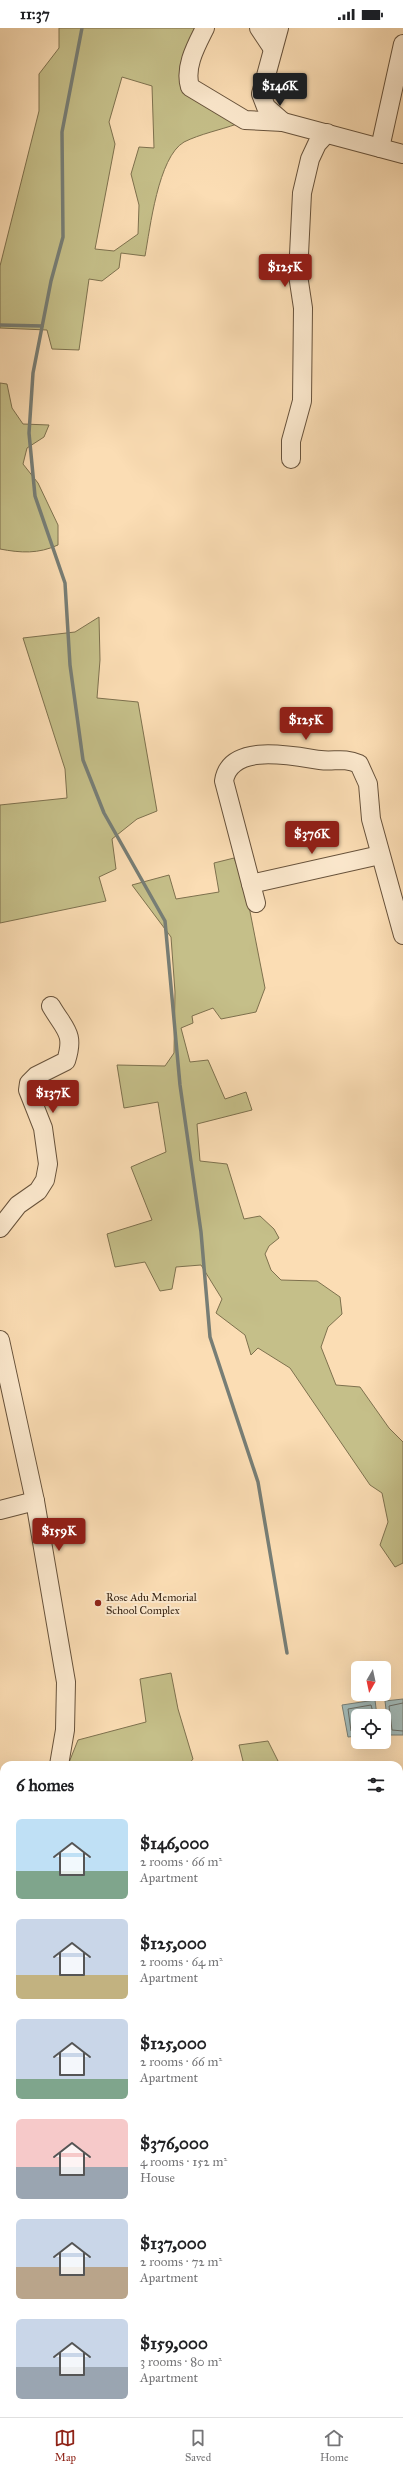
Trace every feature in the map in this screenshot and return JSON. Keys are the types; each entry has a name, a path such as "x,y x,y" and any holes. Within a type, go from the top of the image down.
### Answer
{"street":[{"path":"204,28 191,57 188,79 190,87 245,120 283,122 403,154"},
{"path":"259,28 273,49"},
{"path":"278,28 260,94 266,107 283,122"},
{"path":"380,148 403,44"},
{"path":"291,459 291,441 302,401 303,308 298,275 302,193 310,159 317,144 327,133"},
{"path":"256,903 224,781 225,773 231,764 243,758 274,753 301,755 321,760 346,758 359,764 368,784 371,819 403,935"},
{"path":"251,884 380,855"},
{"path":"0,1228 18,1205 38,1191 45,1180 48,1164 43,1128 28,1090 29,1083 36,1076 66,1061 71,1039 51,1006"},
{"path":"0,1340 35,1501 66,1682 65,1730 60,1761"},
{"path":"0,1510 35,1501"}],"shaded area":[{"path":"59,28 200,28 184,81 237,124 190,139 175,150 168,162 157,194 145,256 121,253 119,268 102,281 89,279 79,350 52,349 47,330 0,328 0,266 39,111 39,74 59,48","holes":["122,77 152,86 154,148 139,147 131,174 139,205 138,234 114,251 95,249 115,144 109,122"]},
{"path":"0,383 7,384 12,408 23,424 49,425 44,437 27,448 23,464 38,483 58,525 58,545 51,548 29,552 0,549"},
{"path":"99,617 100,660 97,698 138,702 157,811 137,819 112,839 116,869 99,877 106,901 0,923 0,805 67,798 65,769 23,638 75,632"},
{"path":"234,858 245,886 265,988 256,1012 221,1019 213,1008 192,1016 193,1023 181,1028 190,1062 208,1060 225,1099 246,1092 252,1110 197,1124 200,1161 227,1164 244,1219 260,1216 274,1229 279,1238 269,1246 265,1254 271,1270 281,1280 317,1281 340,1297 342,1314 328,1327 321,1347 336,1385 360,1387 389,1428 403,1442 403,1563 395,1567 380,1545 388,1522 382,1493 370,1485 290,1368 258,1348 251,1355 245,1335 216,1313 222,1299 201,1265 176,1267 172,1289 160,1291 145,1262 115,1267 107,1234 152,1220 131,1167 166,1152 158,1102 124,1108 117,1065 165,1066 174,1053 175,992 171,937 132,885 169,875 176,899 219,892 214,863"},
{"path":"171,1673 178,1709 193,1759 191,1761 70,1761 78,1740 146,1722 140,1679"},
{"path":"268,1741 278,1761 243,1761 239,1745"}],"water":[{"path":"403,1699 403,1735 391,1735 391,1709 386,1709 385,1701"},
{"path":"375,1701 376,1709 351,1709 351,1737 348,1737 342,1705"}],"waterway":[{"path":"82,28 62,132 63,237 51,281 33,373 29,433 35,496 65,583 70,665 83,760 104,813 165,921 180,1085 201,1232 210,1337 258,1482 287,1653"},
{"path":"0,325 42,326"}],"place":[{"name":"Rose Adu Memorial School Complex","path":"98,1603"}]}
